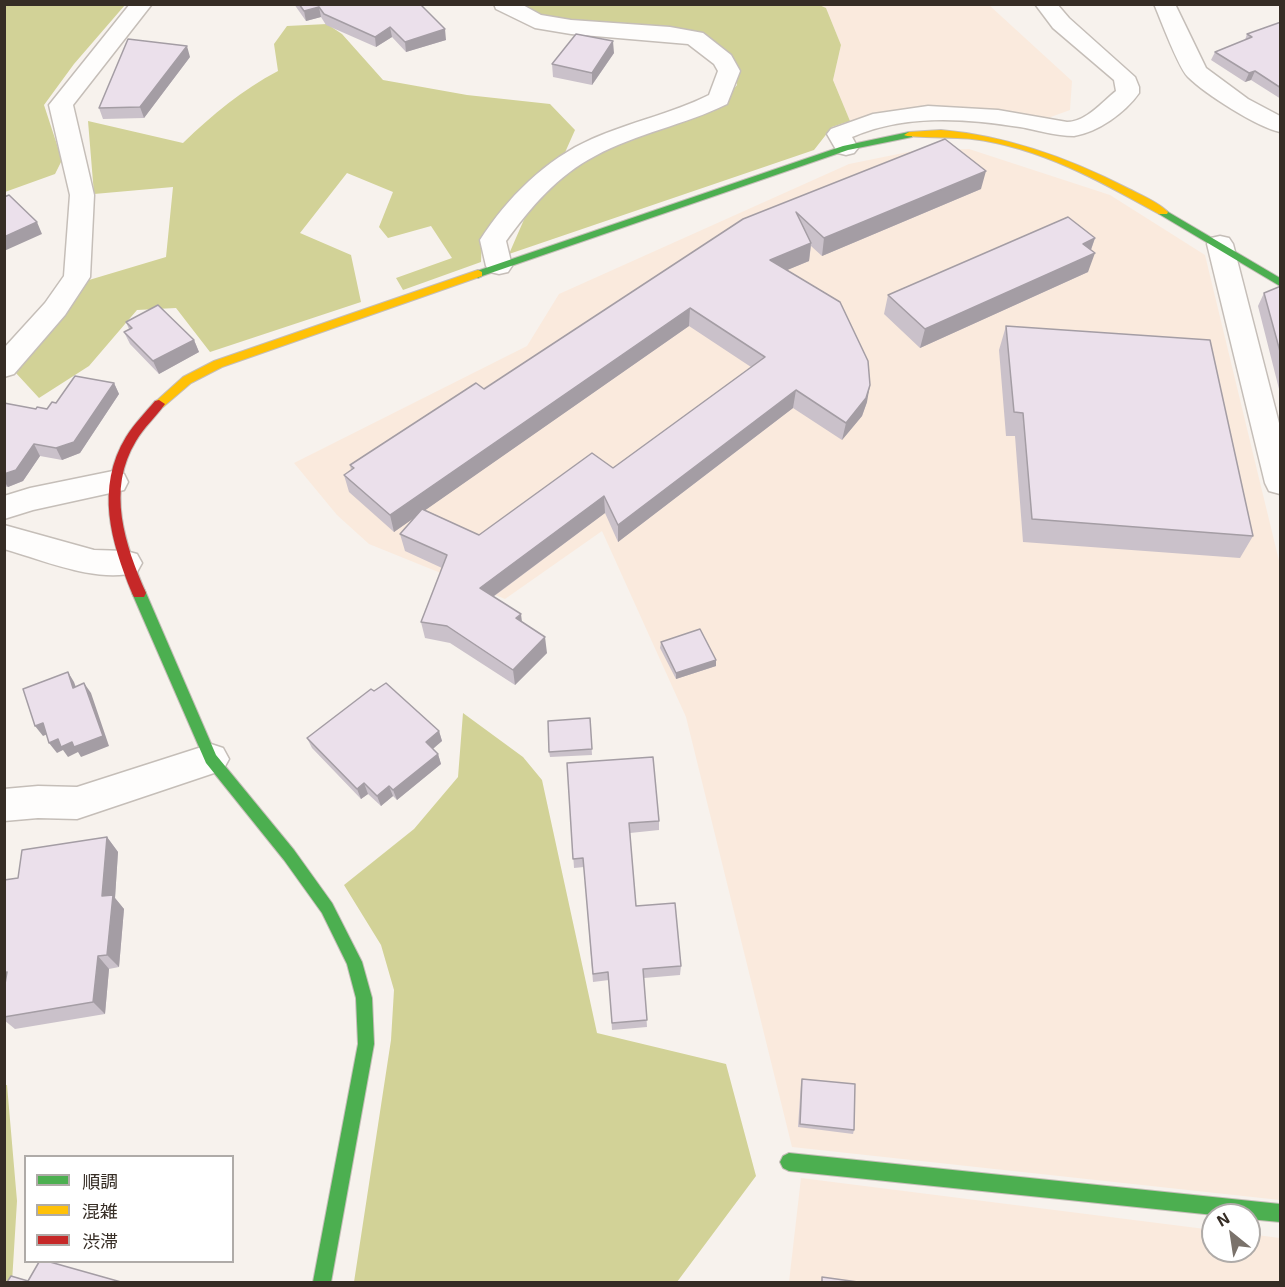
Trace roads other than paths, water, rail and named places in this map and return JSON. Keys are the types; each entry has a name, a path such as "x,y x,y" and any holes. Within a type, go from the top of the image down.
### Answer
{"street":[{"path":"4,367 55,309 77,277 82,195 61,105 142,4"},
{"path":"499,266 493,240 518,206 566,162 602,143 698,111 719,99 729,71 723,60 695,38 571,27 535,21 504,4"},
{"path":"846,148 839,134 852,127 888,117 948,112 1008,117 1077,130 1095,120 1127,93 1128,87 1124,77 1061,23 1045,4"},
{"path":"1164,4 1196,72 1240,104 1281,125"},
{"path":"322,1282 366,1044 364,998 354,962 327,908 289,855 211,759 126,563 114,520 113,482 129,441 161,401 187,380 218,364 846,148 913,134 946,132 992,138 1059,160 1130,191 1281,283"},
{"path":"1220,244 1281,483"},
{"path":"17,504 113,482"},
{"path":"4,537 94,562 126,563"},
{"path":"4,805 38,801 77,803 211,759"},
{"path":"789,1162 1281,1213"}]}
